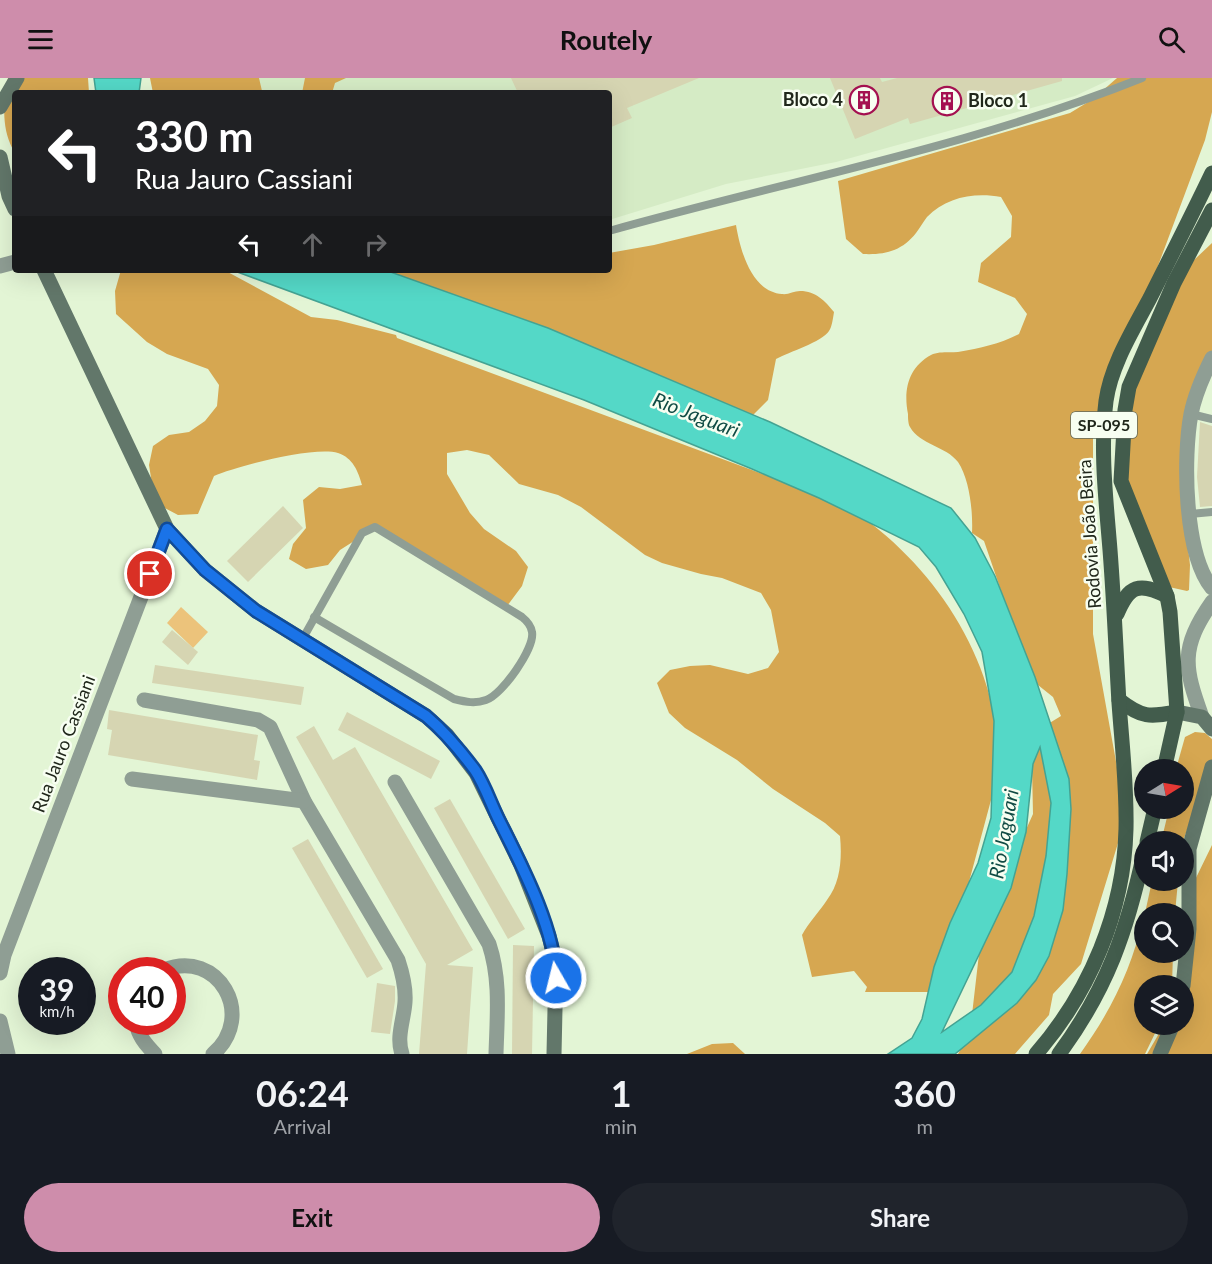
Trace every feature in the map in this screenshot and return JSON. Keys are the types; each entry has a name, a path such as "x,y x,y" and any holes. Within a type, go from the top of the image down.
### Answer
{"main road":[{"name":"Rodovia João Beira","path":"1119,700 1116,619 1104,468 1103,433 1107,398 1117,366 1133,330 1212,173"},
{"name":"Rodovia João Beira","path":"1177,712 1173,643 1167,596 1121,481 1122,438 1129,387 1174,283 1208,226 1212,210"},
{"path":"1116,619 1124,597 1132,590 1143,587 1167,596"},
{"path":"1119,700 1136,713 1150,717 1177,712"},
{"name":"SP-095","path":"1036,1054 1054,1033 1090,976 1108,926 1122,876 1125,807 1119,700"},
{"name":"SP-095","path":"1166,759 1177,712"},
{"path":"1059,1054 1082,1023 1118,950 1136,891"}],"street":[{"path":"0,107 17,78"},
{"path":"0,157 12,202"},
{"path":"45,273 167,529 205,570 256,611 426,716 447,735 476,773 521,865 549,936 556,964 554,1054"},
{"path":"1212,358 1200,382 1191,414 1186,473 1196,559 1204,579 1212,588"},
{"name":"Rua Jauro Cassiani","path":"0,974 4,955 167,529"},
{"path":"1207,723 1191,687 1188,662 1190,640 1212,602"},
{"path":"144,700 258,720 270,727 304,801 398,960 405,980 405,1004 399,1045 402,1054"},
{"path":"1177,712 1207,723"},
{"path":"1184,975 1189,929 1189,849 1212,767"},
{"path":"132,779 304,801"},
{"path":"395,782 489,944 497,975 496,1054"},
{"path":"186,966 204,970 218,979 228,992 233,1020 229,1035 213,1054"},
{"path":"0,1021 8,1054"},
{"path":"133,1054 150,1049 141,1035"},
{"path":"1160,1054 1168,1035"}],"lane":[{"path":"612,230 702,205 837,172 1017,122 1142,78"},
{"path":"1191,414 1212,419"},
{"path":"1190,514 1212,512"},
{"path":"302,640 314,617 362,533 375,527 522,617 529,623 533,633 531,644 503,689 489,699 471,704 454,699 314,617"}],"shaded area":[{"path":"8,78 88,78 89,90 12,90 12,148 5,126 5,97"},
{"path":"150,78 259,78 262,90 152,90"},
{"path":"258,78 1113,78 1075,96 836,162 726,184 612,219 612,90 257,90"},
{"path":"305,78 346,78 335,83 333,90 303,90"},
{"path":"1117,78 1212,78 1212,112 1205,140 1128,346 1093,424 1093,634 1126,817 1081,964 1053,994 1049,1015 1015,1054 958,1054 970,1032 982,928 1033,814 1032,768 1043,727 1061,716 1053,697 1038,685 1026,664 984,541 972,533 970,497 962,469 947,452 926,442 914,433 909,424 906,396 909,380 923,360 934,354 975,349 1019,334 1027,314 1015,298 978,282 981,263 1011,237 1012,216 1001,197 981,195 952,201 927,217 911,239 899,248 886,253 863,254 846,239 838,181 1070,113 1093,99"},
{"path":"736,225 744,257 762,286 782,294 806,291 824,301 834,312 831,327 825,335 813,343 776,359 768,400 753,415 359,273 612,273 612,252"},
{"path":"1212,243 1212,352 1196,398 1186,528 1190,565 1189,590 1187,591 1169,587 1126,476 1134,388 1175,291 1194,260"},
{"path":"120,273 230,273 311,317 337,320 396,335 397,338 841,503 874,526 904,553 932,584 956,618 975,655 989,694 997,734 998,774 937,995 927,992 865,992 867,987 854,971 812,977 802,935 832,893 838,877 840,836 825,823 773,789 737,760 685,728 669,713 657,683 670,670 710,665 748,674 768,668 779,652 771,610 761,593 722,578 662,563 645,555 581,507 558,495 519,484 489,455 467,450 447,453 447,474 470,513 484,529 516,551 528,567 522,586 507,606 373,529 340,550 328,565 306,569 289,559 293,544 306,528 303,500 319,487 340,489 362,485 357,470 348,458 338,453 312,452 257,462 214,476 198,514 178,515 161,506 152,484 149,465 153,446 169,435 189,432 205,421 217,406 219,385 208,369 167,354 147,342 116,314 115,291"},
{"path":"181,607 208,632 193,648 167,623"},
{"path":"1195,732 1205,733 1212,739 1212,762 1194,811 1194,759 1179,759 1185,737"},
{"path":"1167,819 1191,819 1187,831 1164,831"},
{"path":"1212,845 1212,1054 1147,1054 1158,1035 1194,1035 1194,975 1185,975 1186,963 1194,963 1194,903 1192,903 1194,882"},
{"path":"1150,891 1177,891 1176,903 1147,903"},
{"path":"1134,951 1134,963 1173,963 1172,975 1134,975 1134,1035 1154,1035 1145,1054 1080,1054 1111,1005"},
{"path":"733,1043 745,1054 687,1054 712,1044"}],"water":[{"path":"94,78 141,78 139,90 96,90"},
{"name":"Rio Jaguari","path":"240,273 393,273 548,328 770,422 951,508 975,538 995,576 1035,677 1069,779 1071,809 1063,910 1049,956 1036,980 1017,1003 955,1054 888,1054 912,1038 922,1019 934,967 950,923 978,863 991,818 994,721 982,652 964,614 936,567 919,547 819,498 584,400","holes":["1040,747 1051,803 1046,856 1034,916 1012,972 981,1005 942,1032 1011,888 1026,832 1033,764"]}],"building":[{"path":"511,78 699,78 627,108 632,118 612,127 612,90 517,90"},
{"path":"830,78 880,78 882,82 897,78 1062,78 1062,81 910,124 908,118 855,139"},
{"path":"1200,422 1212,426 1212,506 1200,507 1197,477"},
{"path":"283,506 303,528 248,582 227,561"},
{"path":"172,630 198,652 188,665 162,642"},
{"path":"155,665 304,687 301,705 152,683"},
{"path":"109,710 258,735 254,760 260,761 257,780 108,755 112,730 107,729"},
{"path":"347,712 440,761 431,779 338,730"},
{"path":"314,726 333,760 355,747 473,950 447,965 473,967 467,1054 419,1054 426,964 296,737"},
{"path":"450,799 525,929 508,939 434,808"},
{"path":"308,839 383,969 367,978 292,848"},
{"path":"513,945 534,946 532,1054 512,1054"},
{"path":"377,983 395,986 390,1034 371,1032"}],"place":[{"name":"Bloco 4","path":"864,100"},
{"name":"Bloco 1","path":"947,101"}],"route":[{"path":"150,574 167,529 205,570 256,611 426,716 447,735 476,773 521,865 549,936 556,964 556,978"}]}
